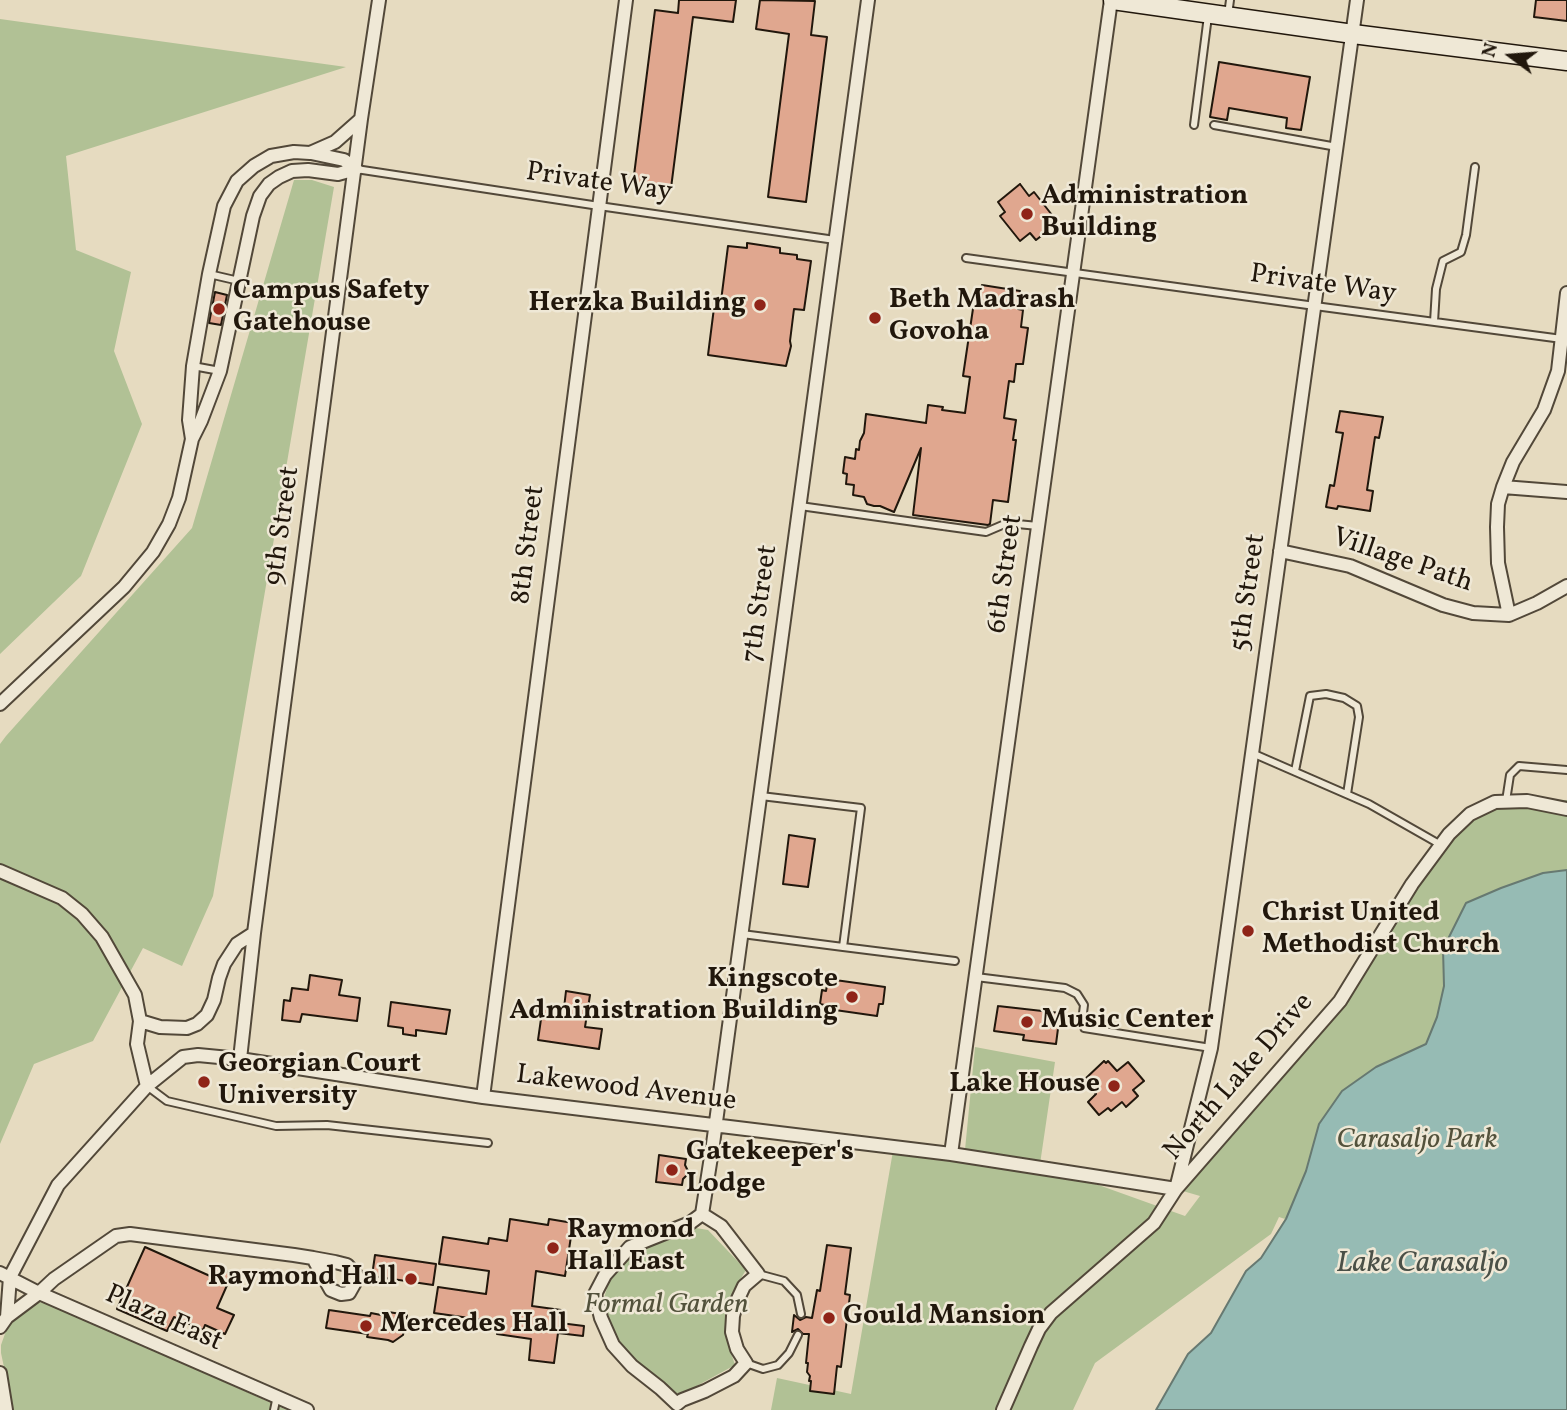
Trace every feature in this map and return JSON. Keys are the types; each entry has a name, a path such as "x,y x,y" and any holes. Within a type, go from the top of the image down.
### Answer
{"street":[{"name":"9th Street","path":"240,1059 254,933 379,0"},
{"name":"8th Street","path":"483,1097 626,0"},
{"name":"7th Street","path":"702,1214 868,0"},
{"path":"1112,0 1209,14 1229,8 1353,34 1567,61"},
{"name":"6th Street","path":"951,1154 1112,0"},
{"name":"5th Street","path":"1176,1189 1212,1048 1357,0"},
{"path":"310,153 335,142 361,119"},
{"path":"192,439 189,420 193,366 209,274 224,206 237,181 271,156 293,152 344,160 356,169"},
{"path":"0,704 124,586 153,552 169,524 179,498 192,439 220,371 253,216 260,196 269,184 292,171 338,174 356,169"},
{"name":"Village Path","path":"1509,615 1498,564 1498,503 1513,462 1544,410 1558,371 1564,339 1567,293"},
{"path":"1503,487 1567,492"},
{"name":"Village Path","path":"1280,551 1350,566 1443,605 1474,613 1509,615 1567,586"},
{"name":"North Lake Drive","path":"1003,1410 1039,1329 1051,1312 1154,1223 1176,1189 1340,1001 1412,884 1449,834 1470,814 1495,802 1527,801 1567,809"},
{"path":"0,871 62,898 82,914 102,937 135,996 140,1021 137,1044 147,1086"},
{"path":"140,1021 160,1027 187,1028 197,1024 207,1015 215,1000 224,964 237,944 254,933"},
{"name":"Lakewood Avenue","path":"5,1275 58,1185 147,1086 183,1057 198,1055 240,1059 483,1097 951,1154 1176,1189"},
{"path":"702,1214 721,1227 758,1274 744,1286 733,1316 732,1332 737,1349 746,1363 734,1376 682,1400 677,1407 613,1345 601,1318 595,1294 605,1275 630,1247 690,1223 702,1214"},
{"path":"4,1322 54,1279 116,1236 130,1234 313,1258"},
{"path":"4,1322 5,1275"},
{"name":"Plaza East","path":"5,1275 39,1293 306,1410"},
{"path":"0,1376 6,1410"}],"lane":[{"path":"1194,125 1209,14"},
{"path":"1214,125 1337,147"},
{"path":"1434,322 1436,289 1443,261 1461,252 1466,236 1475,167"},
{"name":"Private Way","path":"356,169 836,240"},
{"name":"Private Way","path":"966,258 1564,339"},
{"path":"209,274 239,281"},
{"path":"193,366 220,371"},
{"path":"800,506 986,532 1007,523 1038,526"},
{"path":"1295,771 1310,696 1326,694 1344,698 1357,706 1359,717 1347,794"},
{"path":"1252,753 1369,804 1441,845"},
{"path":"1506,802 1510,775 1519,766 1567,770"},
{"path":"761,796 861,808 844,947"},
{"path":"742,934 955,961"},
{"path":"976,977 1065,988 1077,994 1084,1005 1084,1028 1212,1048"},
{"path":"147,1086 167,1101 276,1126 327,1125 488,1143"},
{"path":"758,1274 784,1281 797,1295 801,1314"},
{"path":"746,1363 763,1369 778,1365 789,1353 798,1335"},
{"path":"274,1410 277,1396"}],"green space":[{"path":"0,19 346,67 66,156 76,250 131,272 114,351 142,424 81,576 0,654"},
{"path":"294,180 312,180 334,187 213,896 182,966 143,948 93,1041 34,1064 0,1144 0,744 192,528"},
{"name":"Carasaljo Park","path":"1504,799 1567,800 1567,1410 1156,1410 1188,1354 1211,1333 1246,1271 1261,1258 1285,1219 1279,1217 1271,1234 1095,1363 1073,1410 771,1410 777,1378 851,1394 893,1151 964,1160 975,1047 1055,1062 1040,1164 1185,1216 1200,1196 1176,1189 1331,1011 1449,834"},
{"name":"Formal Garden","path":"696,1228 708,1230 746,1270 733,1291 725,1316 727,1341 735,1365 682,1394 672,1393 623,1351 607,1320 604,1298 610,1278 634,1252"},
{"path":"45,1302 287,1410 13,1410 1,1345 7,1328 16,1316 34,1303"}],"water":[{"name":"Lake Carasaljo","path":"1567,870 1567,1410 1156,1410 1188,1354 1211,1333 1246,1271 1261,1258 1286,1219 1306,1171 1319,1124 1342,1091 1376,1067 1426,1044 1437,1017 1444,986 1443,949 1466,903 1543,873"}],"building":[{"path":"679,0 736,0 733,22 693,17 671,188 633,183 655,10 678,13"},
{"path":"760,0 815,1 811,35 827,37 806,202 768,197 789,34 756,29"},
{"path":"1536,0 1567,0 1567,21 1534,17"},
{"path":"1219,62 1310,77 1301,130 1286,128 1287,118 1229,108 1227,120 1210,117"},
{"name":"Administration Building","path":"1020,184 1029,196 1034,192 1052,215 1043,222 1049,230 1036,240 1030,233 1020,241 1000,216 1005,212 998,202"},
{"name":"Herzka Building","path":"747,243 780,248 780,253 797,255 797,259 811,261 804,310 794,309 791,346 786,366 708,355 715,300 721,301 728,246 747,248"},
{"path":"982,285 1020,291 1018,309 1023,310 1021,327 1028,328 1023,364 1016,364 1014,382 1009,381 1004,418 1016,420 1008,502 993,500 988,525 913,515 921,448 894,512 867,504 864,497 853,495 854,485 846,484 847,474 843,473 845,457 855,459 856,449 859,450 866,414 926,423 928,405 965,413 970,377 963,376 974,302 979,303"},
{"name":"Campus Safety Gatehouse","path":"215,292 227,295 221,325 209,323"},
{"path":"1340,411 1383,417 1379,438 1375,437 1367,490 1373,491 1370,511 1326,507 1330,485 1334,486 1343,433 1336,432"},
{"path":"789,835 815,839 808,887 783,884"},
{"path":"310,975 342,980 339,995 360,998 357,1021 302,1014 300,1022 282,1020 284,1000 290,1001 292,988 308,990"},
{"name":"Kingscote Administration Building","path":"828,979 885,987 883,1004 879,1004 877,1016 828,1009 829,1006 820,1004 822,990 826,991"},
{"path":"566,991 590,995 585,1027 602,1029 599,1049 538,1040 541,1019 535,1018 537,1004 564,1008"},
{"path":"391,1002 450,1010 446,1034 416,1030 416,1036 403,1034 403,1028 388,1026"},
{"name":"Music Center","path":"998,1006 1060,1013 1056,1044 1023,1040 1024,1035 994,1031"},
{"name":"Lake House","path":"1104,1061 1108,1061 1117,1071 1128,1062 1144,1081 1133,1090 1138,1096 1126,1107 1122,1102 1111,1111 1108,1108 1099,1115 1088,1102 1096,1094 1084,1080"},
{"name":"Gatekeeper's Lodge","path":"659,1155 686,1159 685,1165 689,1173 683,1179 682,1185 656,1182"},
{"name":"Raymond Hall","path":"510,1219 548,1225 549,1219 573,1223 565,1276 536,1271 532,1306 561,1310 560,1323 584,1326 583,1336 558,1333 554,1363 529,1360 531,1339 497,1334 498,1322 434,1313 438,1287 486,1294 489,1271 439,1264 443,1237 488,1244 489,1238 507,1241"},
{"name":"Gould Mansion","path":"827,1245 851,1248 845,1294 850,1295 841,1367 837,1366 834,1394 810,1391 811,1381 806,1363 809,1334 803,1334 798,1329 792,1332 794,1315 800,1320 812,1318 817,1290 820,1291"},
{"path":"145,1247 210,1276 214,1266 232,1274 217,1308 234,1315 225,1334 205,1325 203,1330 174,1317 167,1331 117,1309"},
{"path":"375,1255 436,1264 433,1285 372,1276"},
{"name":"Mercedes Hall","path":"329,1310 370,1316 371,1313 381,1315 382,1311 407,1315 403,1335 393,1342 367,1337 368,1334 326,1328"}],"place":[{"name":"Administration Building","path":"1027,214"},
{"name":"Herzka Building","path":"760,305"},
{"name":"Campus Safety Gatehouse","path":"219,309"},
{"name":"Beth Madrash Govoha","path":"875,318"},
{"name":"Christ United Methodist Church","path":"1248,931"},
{"name":"Kingscote Administration Building","path":"852,997"},
{"name":"Music Center","path":"1027,1022"},
{"name":"Georgian Court University","path":"204,1082"},
{"name":"Lake House","path":"1114,1086"},
{"name":"Gatekeeper's Lodge","path":"672,1170"},
{"name":"Raymond Hall East","path":"553,1248"},
{"name":"Raymond Hall","path":"411,1279"},
{"name":"Gould Mansion","path":"829,1318"},
{"name":"Mercedes Hall","path":"366,1326"}]}
